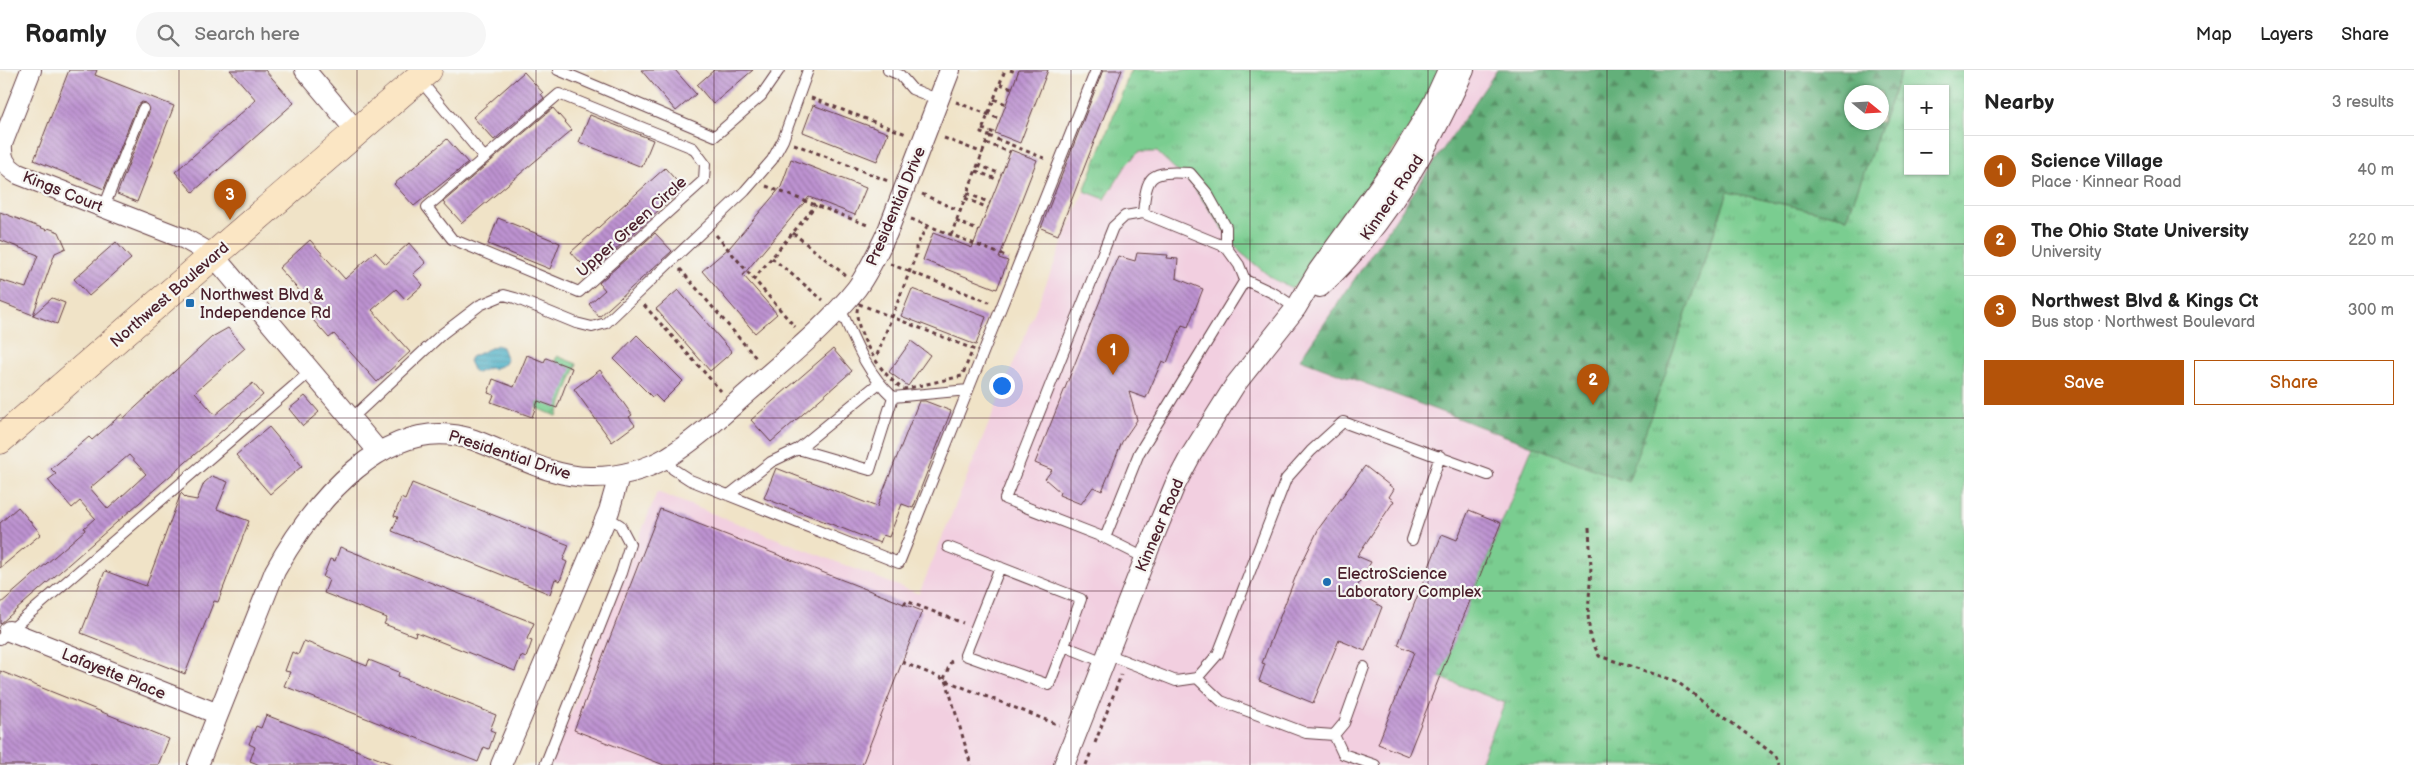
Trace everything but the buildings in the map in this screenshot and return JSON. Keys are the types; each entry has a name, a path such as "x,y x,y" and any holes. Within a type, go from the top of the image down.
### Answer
{"main road":[{"name":"Northwest Boulevard","path":"0,440 423,74"}],"street":[{"name":"Kings Court","path":"31,70 2,144 2,156 8,167 18,174 185,238 213,255 379,452"},
{"path":"304,70 357,132"},
{"name":"Presidential Drive","path":"198,765 275,571 292,540 310,515 352,472 379,452 412,438 442,433 472,440 536,465 572,475 592,478 619,476 666,458 689,443 807,341 858,286 875,259 887,233 950,70"},
{"name":"Kinnear Road","path":"1064,765 1112,659 1145,558 1175,485 1208,425 1296,308 1318,271 1400,158 1432,105 1448,70"},
{"name":"Kinnear Road","path":"1296,308 1329,278 1369,232 1411,172 1445,112 1464,70"},
{"path":"501,765 607,516 619,476"},
{"name":"Lafayette Place","path":"4,635 218,714"}],"lane":[{"path":"558,70 715,136 760,96 779,70"},
{"path":"351,419 442,334 491,299 504,295 515,298 592,327 606,323 708,226 772,160 783,140 808,70"},
{"path":"888,70 900,74 912,89 940,98"},
{"path":"666,458 673,469 690,480 899,563 1096,70"},
{"path":"423,74 484,157"},
{"name":"Upper Green Circle","path":"559,94 693,148 706,164 704,180 579,292 452,239 427,207 484,157 559,94"},
{"path":"104,207 143,109"},
{"path":"1143,214 1146,186 1154,176 1168,172 1190,173 1207,193 1226,227 1226,247"},
{"path":"1145,558 1105,538 1004,499 1113,227 1125,216 1143,214 1226,247 1239,265 1245,280 1275,294 1296,308"},
{"path":"1105,538 1140,453 1245,280"},
{"path":"838,309 868,369 893,397"},
{"path":"4,635 311,371"},
{"path":"730,496 771,462 798,449 879,383"},
{"path":"893,397 968,390"},
{"path":"798,449 870,470 893,397"},
{"path":"1064,646 1112,659 1176,681 1197,678 1218,654 1286,479 1311,451 1343,422 1488,475"},
{"path":"1412,540 1440,456"},
{"path":"545,765 621,573 630,544 620,525 607,516"},
{"path":"948,547 1000,567 1081,599 1049,685 965,655 1000,567"},
{"path":"1334,735 1344,723 1364,667"},
{"path":"1197,678 1221,702 1306,733 1334,735"},
{"path":"1334,735 1342,754 1375,765"}],"path":[{"path":"1005,70 981,133 1058,164"},
{"path":"1010,70 1018,73"},
{"path":"1000,84 1012,88"},
{"path":"799,94 925,136 983,153"},
{"path":"940,98 1000,119"},
{"path":"994,99 1006,104"},
{"path":"982,129 995,133"},
{"path":"951,235 989,136"},
{"path":"783,140 906,187 960,211"},
{"path":"986,143 1010,152"},
{"path":"978,165 1001,174"},
{"path":"976,171 999,180"},
{"path":"753,181 887,233"},
{"path":"967,193 990,203"},
{"path":"965,198 988,208"},
{"path":"753,280 816,205"},
{"path":"895,213 1020,261"},
{"path":"956,221 979,230"},
{"path":"708,226 807,341"},
{"path":"876,359 910,272 916,255 916,247 927,226"},
{"path":"793,232 858,286"},
{"path":"772,258 838,309"},
{"path":"875,259 1002,307"},
{"path":"672,260 769,373"},
{"path":"635,295 734,404"},
{"path":"859,304 973,349 962,376 905,388 890,380 876,359 863,338 857,316 859,304"},
{"path":"1590,528 1592,567 1588,615 1590,636 1599,656 1676,681 1776,756 1780,765"},
{"path":"904,604 906,600 966,624"},
{"path":"1086,765 1112,659"},
{"path":"902,662 1059,725"},
{"path":"946,680 971,765"}],"shaded area":[{"path":"1464,70 1964,70 1964,765 550,765 657,492 919,594 1084,191 1106,199 1127,164 1139,152 1157,152 1192,185 1273,279 1292,288 1296,308"}],"green space":[{"path":"1131,70 1441,70 1415,120 1300,282 1292,288 1273,279 1240,252 1192,185 1157,152 1139,152 1127,164 1105,199 1084,191"},
{"path":"1497,70 1902,70 1889,105 1889,85 1844,85 1844,130 1880,130 1847,218 1728,192 1628,482 1300,359"},
{"path":"1902,70 1964,70 1964,765 1479,765 1505,703 1439,677 1533,446 1628,481 1728,192 1847,218 1880,130 1889,130 1889,105"},
{"path":"557,356 577,364 557,416 536,408"}],"water":[{"path":"497,345 502,347 507,360 505,364 493,369 489,368 477,373 474,372 469,361 471,357"}],"place":[{"name":"Northwest Blvd & Kings Ct","path":"230,220"},
{"name":"Northwest Blvd & Independence Rd","path":"190,303"},
{"name":"Science Village","path":"1113,375"},
{"name":"The Ohio State University","path":"1593,405"},
{"name":"ElectroScience Laboratory Complex","path":"1327,582"}]}
